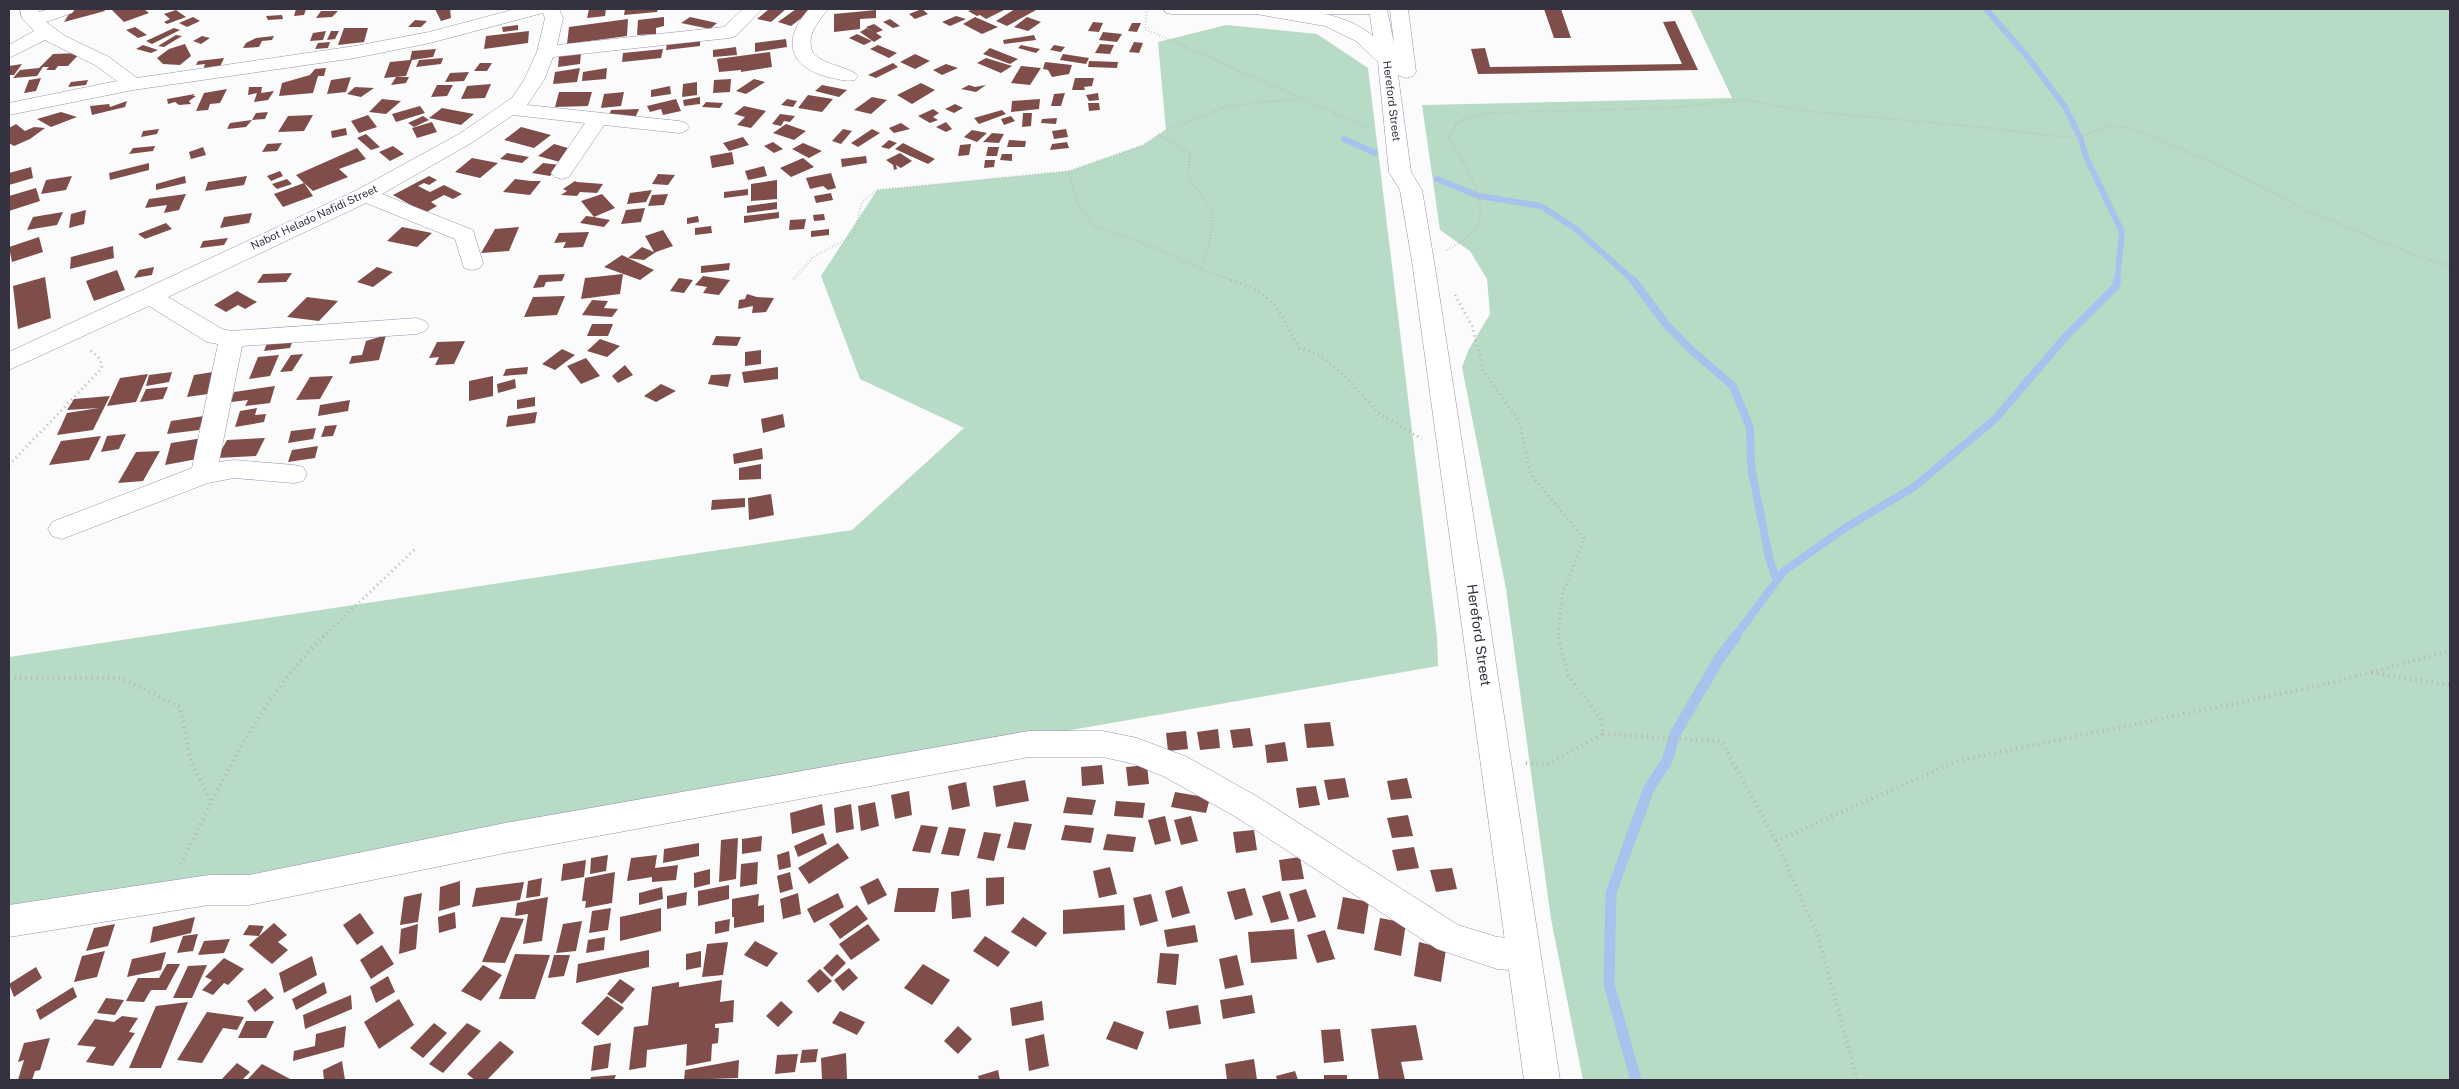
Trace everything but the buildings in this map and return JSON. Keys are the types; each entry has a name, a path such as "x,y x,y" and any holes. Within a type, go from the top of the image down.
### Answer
{"street":[{"path":"9,52 36,20 66,9"},
{"path":"9,109 133,84 355,52 439,34 536,9"},
{"name":"Nabot Helado Nafidi Street","path":"11,357 72,334 365,194 466,138 519,102 534,80 546,52 554,18 550,9"},
{"path":"546,52 730,32 753,9"},
{"path":"819,9 807,21 800,37 802,50 808,60 821,68 848,76"},
{"path":"1172,9 1373,9"},
{"path":"1270,9 1296,13 1340,25 1370,41 1387,61"},
{"name":"Hereford Street","path":"1378,9 1387,61 1400,172 1412,190 1423,261 1542,1080"},
{"name":"Hereford Street","path":"1399,9 1418,171 1412,190"},
{"path":"36,20 102,61 133,84"},
{"path":"508,109 679,127"},
{"path":"562,173 598,119"},
{"path":"365,194 465,235 472,263"},
{"path":"150,296 215,336 231,339 417,326"},
{"path":"204,474 231,339"},
{"path":"62,529 204,474 234,469 294,474"},
{"path":"9,921 209,890 249,890 505,838 1029,744 1103,744 1137,751 1176,767 1247,806 1449,938 1497,953 1523,955"}],"path":[{"path":"1147,9 1146,29 1299,99 1396,140"},
{"path":"794,279 813,257 854,235 862,202 877,190 1069,171 1143,145 1166,130 1228,106 1299,99"},
{"path":"1423,261 1464,242 1478,226 1482,204 1449,137 1455,124 1469,116 1513,112 1534,113 1667,108 1746,100 1815,112 1952,126 1991,128 2051,136 2080,137 2107,126 2132,128 2233,172 2310,212 2412,254 2450,266"},
{"path":"1158,135 1176,142 1190,153 1189,177 1212,211 1210,238 1202,270"},
{"path":"1069,171 1076,201 1093,226 1154,247 1202,270 1252,287 1276,305 1299,348 1320,355 1345,376 1378,413 1452,457"},
{"path":"1454,293 1472,326 1484,372 1519,420 1531,475 1584,538 1562,596 1557,632 1568,675 1601,719 1603,734"},
{"path":"9,465 102,368 100,359 72,334"},
{"path":"165,896 211,803 259,719 301,658 416,548"},
{"path":"1776,841 1957,761 2309,688 2450,651"},
{"path":"2369,673 2450,685"},
{"path":"9,678 121,678 180,707 191,762 211,803"},
{"path":"1496,762 1548,764 1603,734 1721,741 1776,841 1818,936 1857,1080"}],"green space":[{"path":"1690,9 2450,9 2450,1080 1583,1080 1551,919 1506,589 1462,367 1469,349 1490,314 1487,279 1470,251 1440,230 1422,105 1732,98"},
{"path":"1226,25 1317,34 1368,68 1437,637 1438,666 1071,730 934,761 165,896 9,921 9,657 852,530 964,428 860,379 821,276 877,190 1069,171 1143,145 1166,130 1158,42"}],"waterway":[{"path":"1986,9 2026,55 2065,107 2080,137 2086,157 2122,232 2117,281"},
{"path":"1344,139 1375,153"},
{"path":"1437,179 1479,196 1541,206 1576,229 1633,280"},
{"path":"1633,280 1665,323 1690,349 1733,386 1750,428 1751,467 1770,562 1777,580"},
{"path":"1735,637 1784,571 1845,528 1914,487 1995,419 2067,335 2116,286 2117,280"},
{"path":"1636,1080 1609,984 1611,893 1649,788 1667,761 1675,734 1719,659 1736,636"}]}
